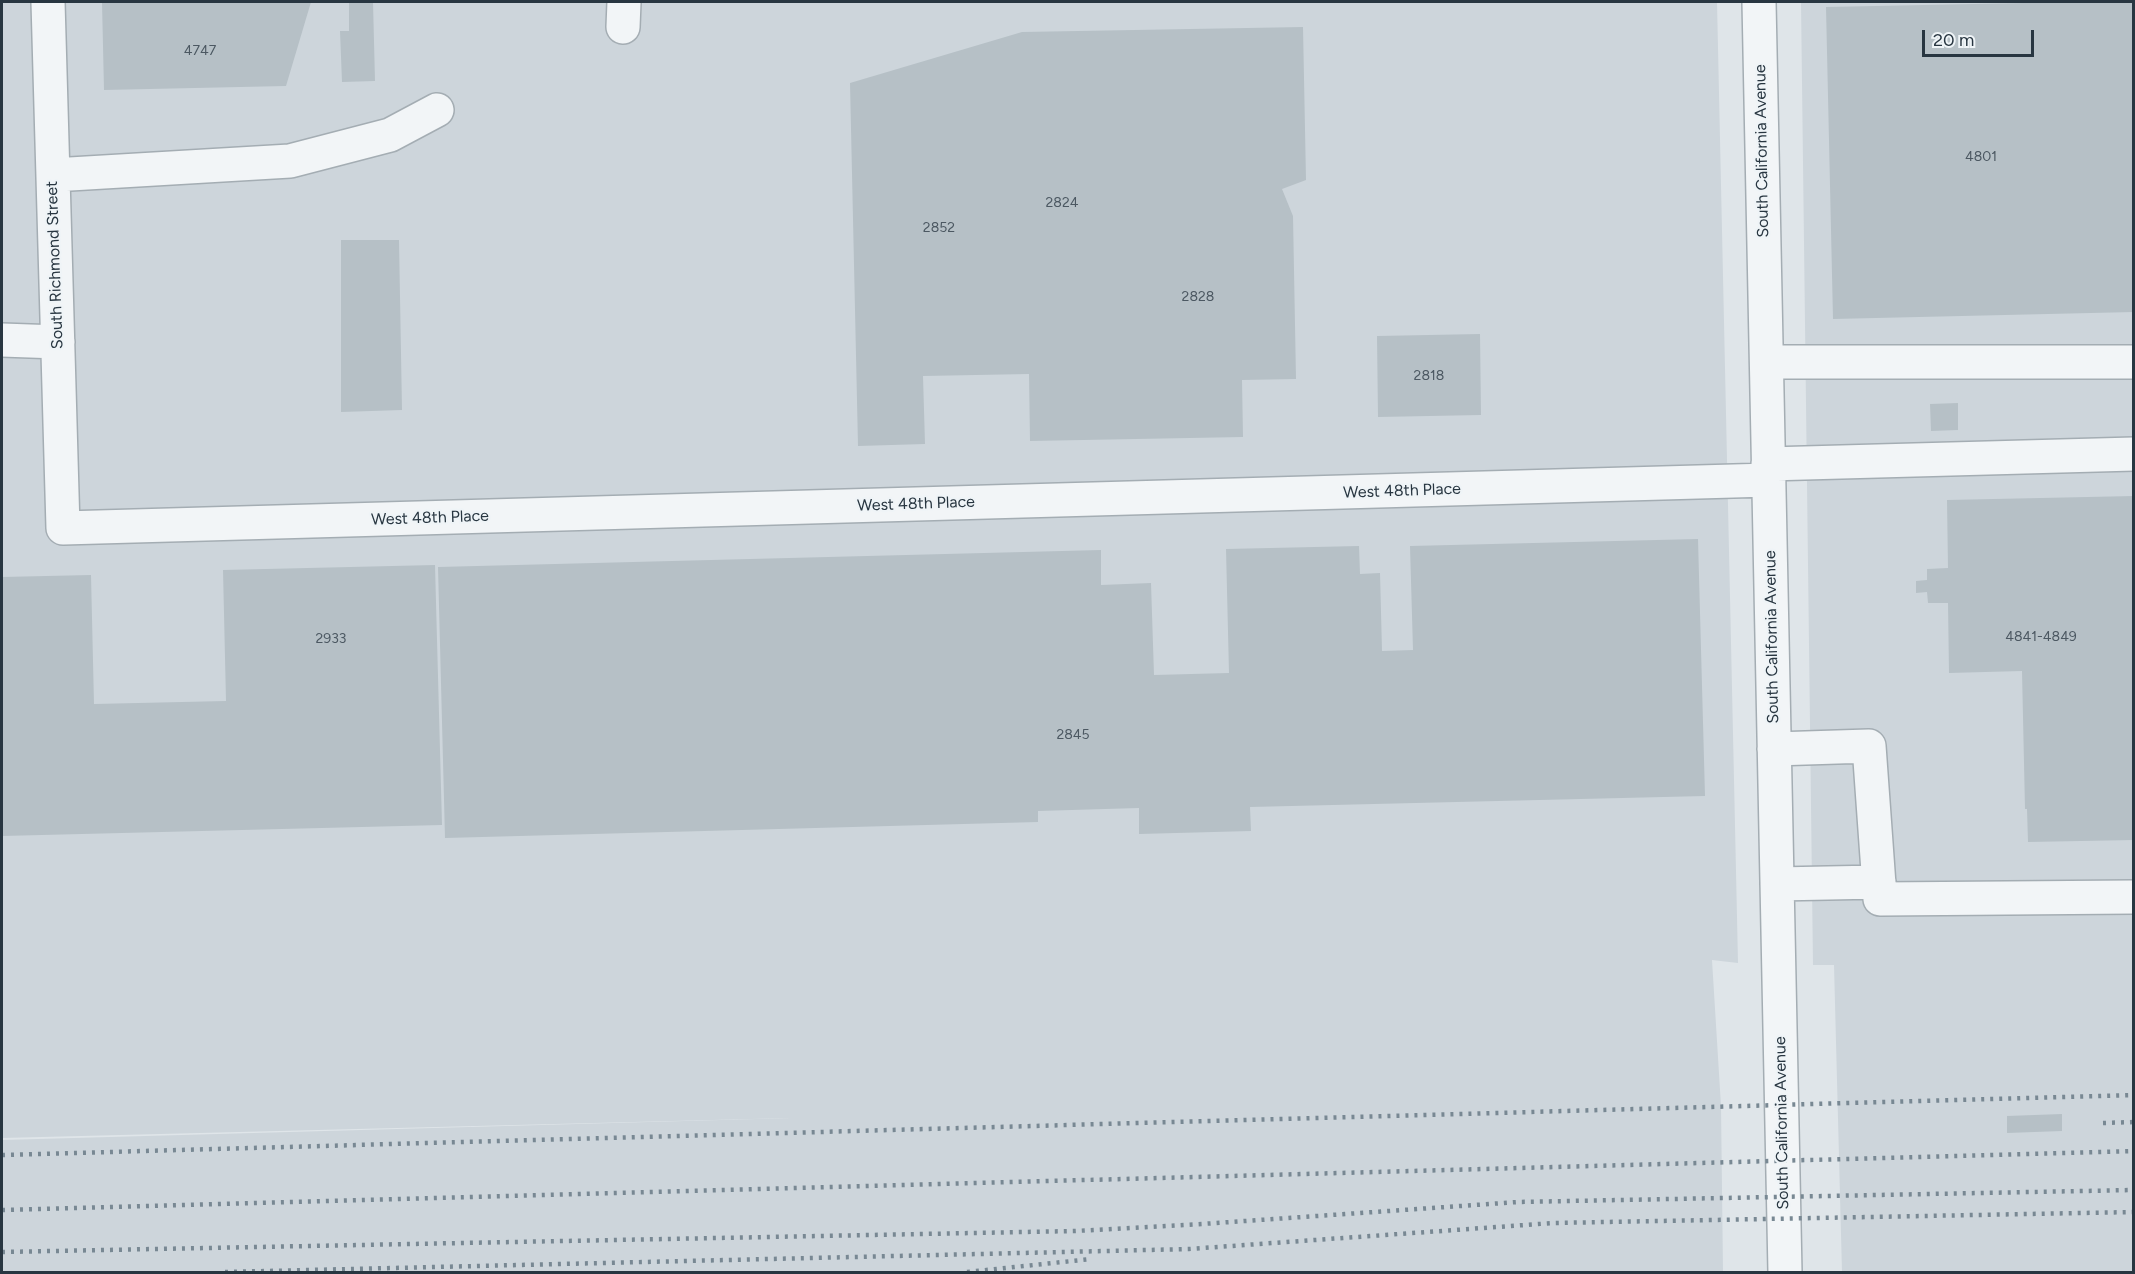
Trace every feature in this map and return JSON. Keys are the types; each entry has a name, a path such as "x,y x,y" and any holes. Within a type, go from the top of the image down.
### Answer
{"street":[{"name":"South Richmond Street","path":"48,2 63,528"},
{"name":"South California Avenue","path":"1759,2 1785,1272"},
{"path":"53,175 290,161 390,135 437,110"},
{"path":"2,340 58,342"},
{"path":"1767,362 2133,362"},
{"name":"West 48th Place","path":"63,528 1769,472 2133,454"},
{"path":"1774,749 1869,746 1880,899 2133,897"},
{"path":"1777,884 1879,882"}],"shaded area":[{"path":"2,2 1717,2 1738,963 1712,960 1721,1106 1723,1272 2,1272 2,1140 792,1118 2,1138"},
{"path":"1801,2 2133,2 2133,1272 1842,1272 1834,965 1813,965"}],"building":[{"path":"102,2 311,2 286,86 104,90"},
{"path":"349,2 373,2 375,81 342,82 340,31 349,31"},
{"path":"2134,2 2134,312 1833,319 1826,7"},
{"path":"1303,27 1306,180 1282,189 1293,216 1296,379 1242,380 1243,437 1030,441 1029,374 923,376 925,444 858,446 850,83 1022,32"},
{"path":"341,240 399,240 402,410 341,412"},
{"path":"1480,334 1481,415 1378,417 1377,336"},
{"path":"1958,403 1958,430 1931,431 1930,404"},
{"path":"2134,496 2134,840 2028,842 2027,809 2025,809 2022,671 1949,673 1948,603 1928,603 1927,592 1916,593 1916,581 1927,580 1927,569 1948,568 1947,500"},
{"path":"1698,539 1705,796 1250,807 1251,831 1139,834 1139,808 1038,811 1038,822 445,838 438,567 1101,550 1101,585 1151,583 1154,675 1229,673 1226,549 1359,546 1360,574 1380,573 1382,651 1413,650 1410,546"},
{"path":"435,565 442,825 2,836 2,577 91,575 94,704 226,701 223,570"},
{"path":"2062,1114 2062,1131 2007,1133 2007,1116"}],"railway":[{"path":"2,1155 2134,1095"},
{"path":"2103,1123 2134,1122"},
{"path":"2,1210 2134,1151"},
{"path":"2,1252 1075,1231 1518,1202 2134,1190"},
{"path":"225,1272 1189,1249 1553,1223 2134,1212"},
{"path":"967,1272 1091,1259"}]}
